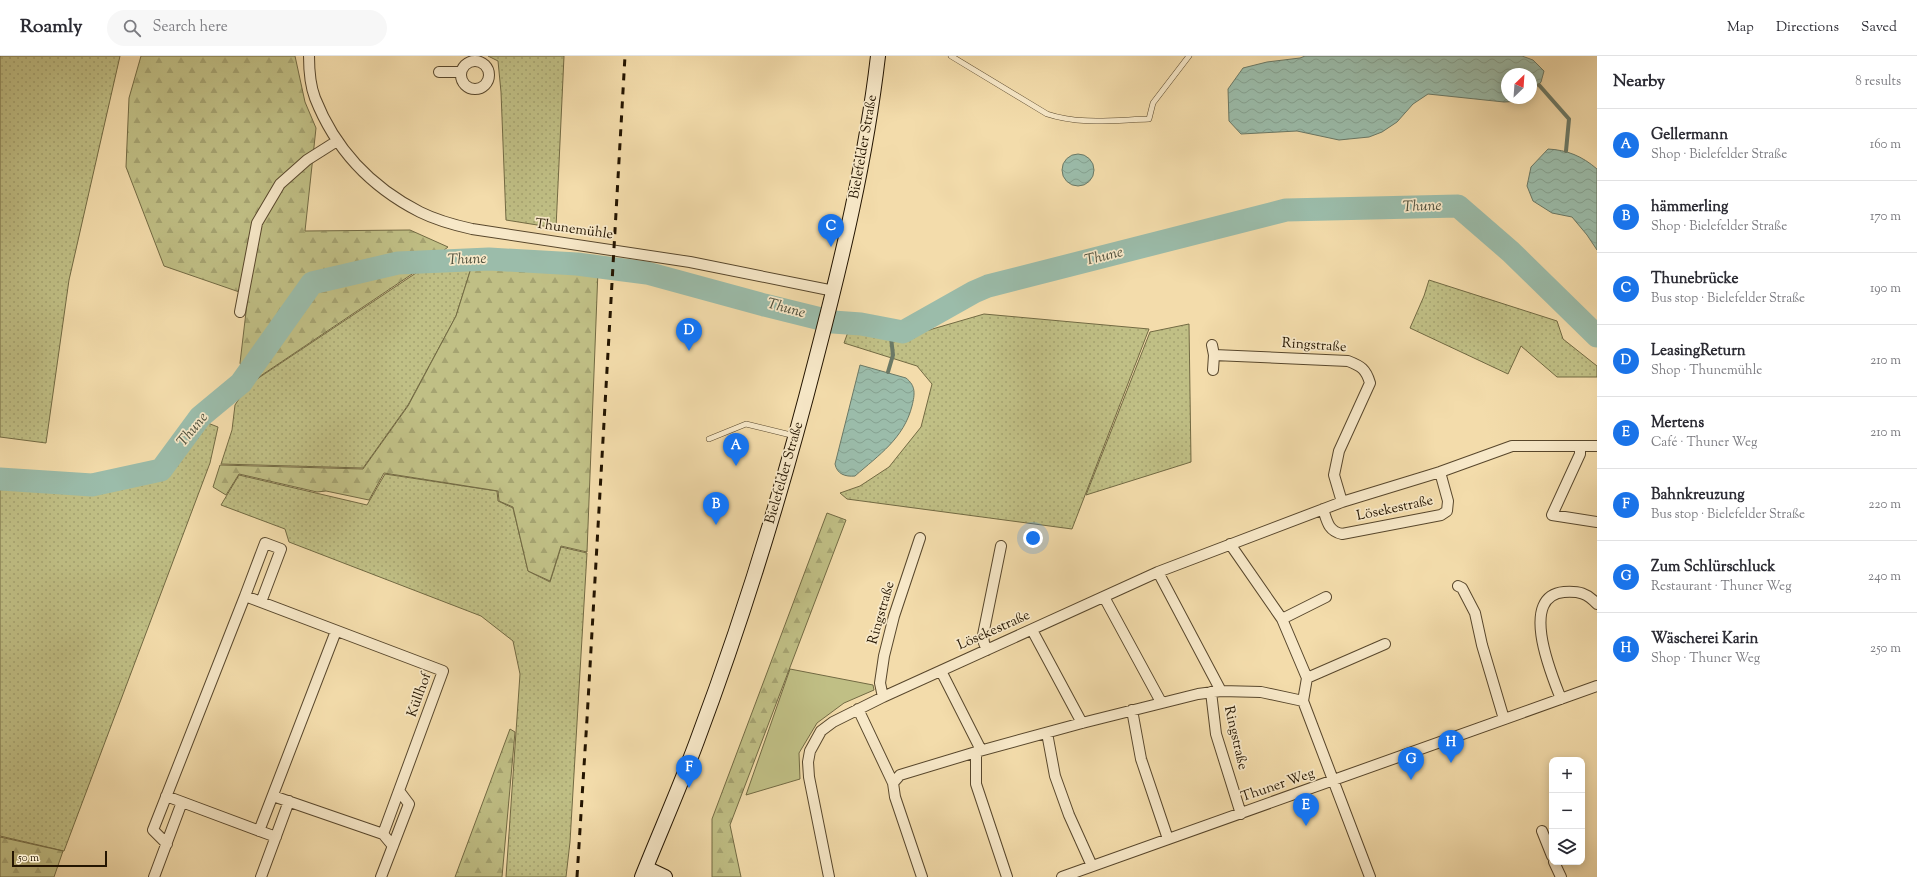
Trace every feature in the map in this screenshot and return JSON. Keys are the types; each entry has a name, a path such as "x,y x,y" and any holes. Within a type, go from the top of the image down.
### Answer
{"main road":[{"name":"Bielefelder Straße","path":"644,872 696,742 728,653 753,579 796,436 834,291 865,152 878,56"},
{"path":"644,872 665,877"}],"street":[{"name":"Thunemühle","path":"309,56 309,72 314,97 337,141 359,169 383,188 420,212 444,222 495,233 697,263 834,291"},
{"path":"477,58 487,66 489,70 489,79 482,88 474,90 468,89 462,84 460,72 468,62 477,58"},
{"path":"439,72 460,72"},
{"path":"240,312 256,223 280,184 307,160 337,141"},
{"name":"Ringstraße","path":"1213,370 1213,350 1348,361 1362,366 1370,383 1339,451 1334,475 1342,502"},
{"name":"Lösekestraße","path":"829,877 809,777 808,762 810,751 822,731 833,722 858,708 1158,572 1342,502 1440,472 1512,446 1597,446"},
{"path":"1580,446 1580,454 1552,515 1597,522"},
{"name":"Lösekestraße","path":"1323,509 1330,529 1335,533 1342,534 1441,515 1447,511 1448,501 1440,472"},
{"name":"Ringstraße","path":"883,697 880,683 884,656 894,616 920,538"},
{"path":"166,844 153,830 265,543 281,549 261,602"},
{"path":"1230,544 1282,619 1306,678 1303,702 1370,877"},
{"path":"987,650 983,635 1001,546"},
{"name":"Ringstraße","path":"1158,572 1216,691 1216,734 1240,814"},
{"path":"1458,586 1462,588 1475,613 1482,645 1504,720"},
{"path":"1561,699 1547,664 1542,644 1541,617 1544,607 1549,598 1555,595 1579,591 1590,597 1597,604"},
{"name":"Küllhof","path":"245,596 443,671 400,792 383,834"},
{"path":"1104,597 1161,702"},
{"path":"1282,619 1326,597"},
{"path":"1032,630 1082,723"},
{"path":"259,831 336,631"},
{"path":"1306,678 1385,644"},
{"path":"941,671 979,751 976,784 1007,877"},
{"name":"Thuner Weg","path":"1062,877 1597,686"},
{"name":"Ringstraße","path":"893,783 896,778 904,773 979,751 1161,702 1216,691 1261,692 1303,702"},
{"path":"858,708 893,783 895,797 922,877"},
{"path":"1132,710 1141,759 1168,839"},
{"path":"1047,733 1055,776 1092,866"},
{"path":"381,877 409,804 400,792"},
{"path":"166,796 276,837"},
{"path":"273,796 383,834 393,846"},
{"path":"261,877 289,801"},
{"path":"154,877 182,802"},
{"path":"1542,832 1549,849"},
{"path":"1555,865 1561,877"}],"lane":[{"path":"951,56 1047,114 1062,119 1079,121 1149,119 1153,103 1188,56"},
{"path":"709,439 746,424 796,436"}],"green space":[{"path":"0,56 120,56 69,280 46,443 0,437"},
{"path":"141,56 295,56 305,102 316,128 305,231 410,230 448,247 424,266 247,385 240,363 248,295 164,266 126,167 129,98"},
{"path":"488,56 564,56 556,228 506,220 501,92 498,61"},
{"path":"472,265 456,316 408,405 363,468 221,464 232,430 235,405 248,385 425,267"},
{"path":"472,265 598,270 587,552 561,546 550,581 528,571 513,507 499,501 498,491 384,473 369,500 326,491 317,492 239,474 226,495 213,487 220,465 363,469 408,406 456,316"},
{"path":"1429,280 1557,321 1563,339 1597,366 1597,377 1557,377 1521,346 1508,374 1410,328 1424,296"},
{"path":"984,314 1149,329 1072,529 847,499 840,493 860,486 889,467 921,427 932,384 917,366 844,343 848,332 905,337"},
{"path":"1189,324 1191,462 1086,495 1150,332"},
{"path":"205,422 218,427 210,463 64,851 0,836 0,486 91,493 163,477"},
{"path":"385,474 497,491 498,501 513,508 528,571 550,582 561,547 587,553 570,842 566,877 506,877 520,674 513,641 481,616 289,542 285,529 221,505 239,475 367,505"},
{"path":"827,513 846,520 730,825 741,877 712,877 712,819"},
{"path":"790,669 873,685 874,690 844,703 817,723 799,753 800,779 746,795"},
{"path":"510,729 515,732 502,877 455,877"},
{"path":"0,837 63,851 54,877 0,877"}],"water":[{"path":"1305,56 1522,56 1533,60 1544,71 1541,82 1537,86 1537,68 1501,68 1501,102 1428,94 1413,104 1397,122 1382,132 1369,137 1339,140 1297,131 1241,134 1229,121 1228,89 1243,68 1267,62"},
{"path":"1548,149 1574,154 1597,169 1597,250 1572,217 1552,213 1533,201 1527,186 1531,167"},
{"path":"1078,154 1084,155 1091,161 1094,170 1093,176 1087,183 1078,186 1072,185 1065,179 1062,170 1063,164 1069,157"},
{"path":"860,365 906,378 912,384 914,398 908,417 897,437 855,476 848,476 842,474 835,464"}],"waterway":[{"path":"1539,85 1569,119 1566,151"},
{"name":"Thune","path":"0,479 92,485 161,470 200,417 241,383 312,283 398,263 489,259 577,264 647,273 833,322 861,324 903,332 974,292 988,286 1286,210 1458,206 1511,252 1597,336"},
{"path":"888,372 893,355 890,329"}],"railway":[{"path":"577,877 625,56"}],"place":[{"name":"Thunebrücke","path":"831,247"},
{"name":"LeasingReturn","path":"689,351"},
{"name":"Gellermann","path":"736,466"},
{"name":"hämmerling","path":"716,525"},
{"name":"Wäscherei Karin","path":"1451,763"},
{"name":"Zum Schlürschluck","path":"1411,780"},
{"name":"Bahnkreuzung","path":"689,788"},
{"name":"Mertens","path":"1306,826"}]}
